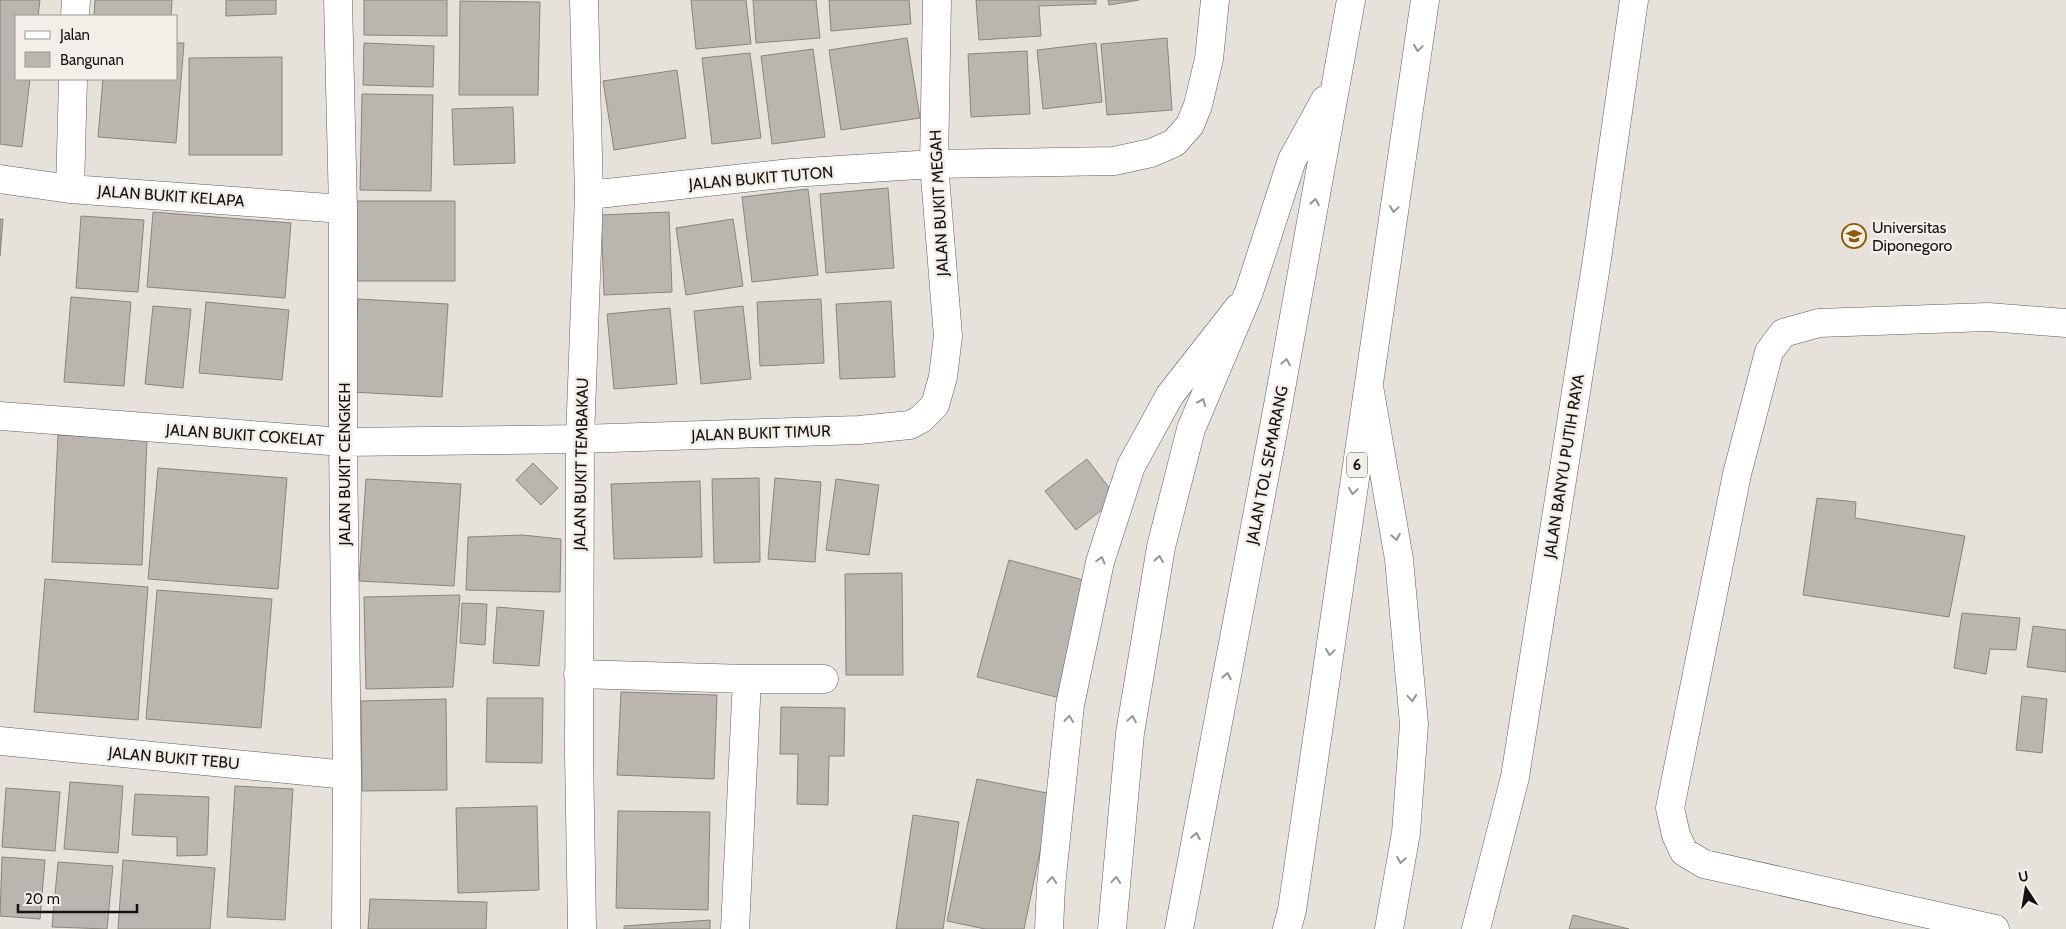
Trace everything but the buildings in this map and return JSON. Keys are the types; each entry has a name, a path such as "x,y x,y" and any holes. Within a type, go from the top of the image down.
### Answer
{"main road":[{"path":"75,15 76,0"},
{"name":"JALAN BUKIT CENGKEH","path":"338,0 343,209 343,442 347,775 346,929"},
{"name":"JALAN BUKIT TEMBAKAU","path":"582,929 578,674 580,439 589,195 584,0"},
{"name":"JALAN BUKIT MEGAH","path":"935,405 943,377 948,336 934,164 937,0"},
{"name":"JALAN BUKIT TUTON","path":"589,195 791,173 934,164 1114,161 1151,153 1174,142 1190,125 1198,105 1209,59 1214,0"},
{"name":"JALAN TOL SEMARANG","path":"1179,929 1278,410 1351,0"},
{"name":"6","path":"1287,929 1292,910 1425,0"},
{"name":"JALAN BANYU PUTIH RAYA","path":"1476,929 1515,777 1596,260 1634,0"},
{"path":"70,189 73,80"},
{"path":"1112,929 1130,733 1161,547 1191,429 1249,292 1292,160 1336,81"},
{"name":"JALAN BUKIT KELAPA","path":"0,179 70,189 343,209"},
{"path":"1049,929 1051,886 1070,704 1103,553 1131,466 1170,395 1249,292"},
{"path":"1995,929 1704,864 1684,852 1676,835 1670,808 1737,474 1769,352 1783,333 1819,322 1988,317 2066,323"},
{"path":"1369,386 1400,559 1414,724 1406,833 1389,929"},
{"name":"JALAN BUKIT TIMUR","path":"580,439 860,430 910,425 921,419 935,405"},
{"name":"JALAN BUKIT COKELAT","path":"0,416 343,442 580,439"},
{"path":"578,674 747,679 824,678"},
{"path":"735,929 747,679"},
{"name":"JALAN BUKIT TEBU","path":"0,741 347,775"}],"place":[{"name":"Universitas Diponegoro","path":"1854,236"}]}
